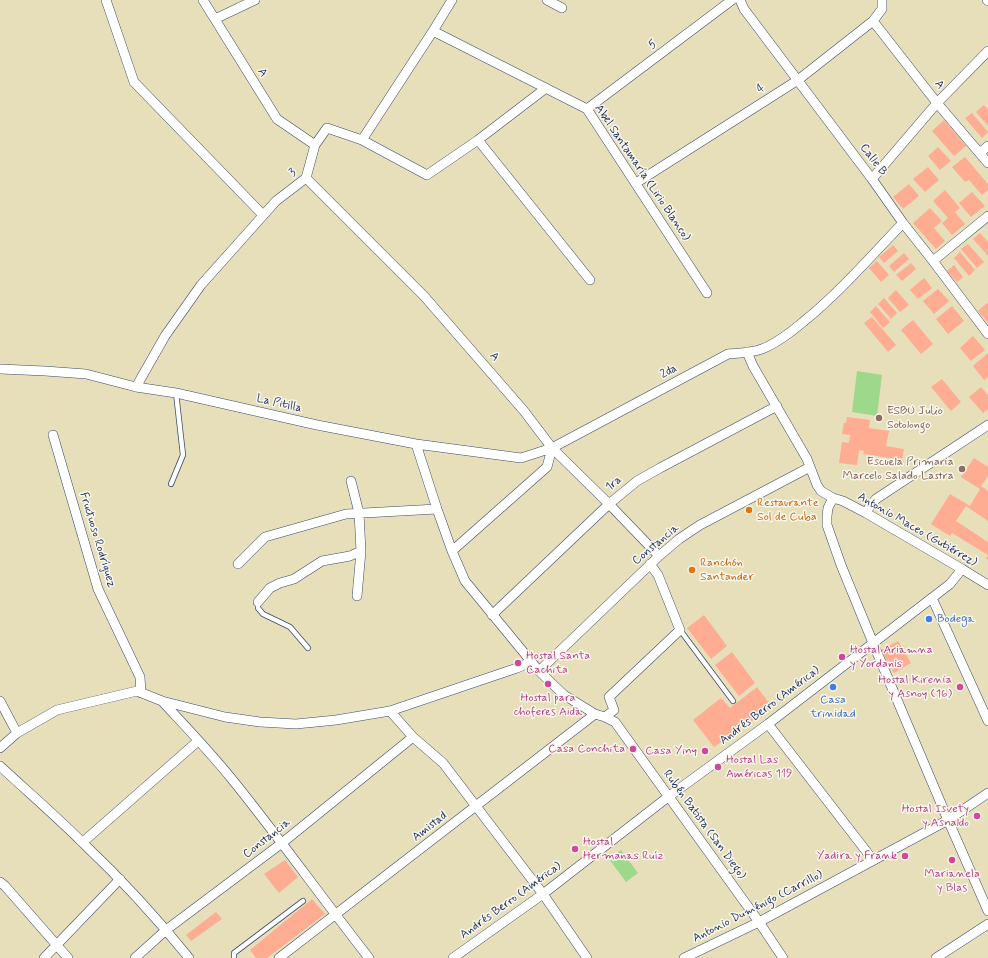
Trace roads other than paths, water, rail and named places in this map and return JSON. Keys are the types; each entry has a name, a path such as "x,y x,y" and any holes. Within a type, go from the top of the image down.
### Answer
{"street":[{"path":"106,0 134,82 263,215"},
{"name":"A","path":"203,0 277,119 315,145"},
{"path":"215,19 254,0"},
{"path":"452,0 362,140 427,175 478,140 546,88"},
{"path":"548,0 562,8"},
{"name":"5","path":"587,109 732,0"},
{"name":"Calle B","path":"740,0 744,9 872,178 903,223 988,334"},
{"name":"4","path":"636,183 798,80 873,21 882,9 882,0"},
{"name":"A","path":"873,21 988,163"},
{"name":"Abel Santamaría (Lirio Blanco)","path":"433,31 587,109 707,293"},
{"path":"872,178 938,103 988,51"},
{"name":"3","path":"136,386 165,336 201,285 276,201 306,178 315,145 327,128 362,140"},
{"path":"478,140 590,280"},
{"path":"980,153 988,146"},
{"name":"A","path":"306,178 424,296 524,411 552,448 659,556"},
{"path":"933,261 988,216"},
{"name":"2da","path":"552,448 728,354 761,349 785,336 812,315 840,289 903,223"},
{"path":"747,352 807,459 817,485 822,491 833,498 828,508 827,525 841,565 988,912"},
{"name":"La Pitilla","path":"0,368 86,374 316,425 416,444 521,458 552,448"},
{"name":"1ra","path":"492,615 609,504 637,481 777,406"},
{"path":"866,513 876,499 988,425"},
{"name":"Fructuoso Rodríguez","path":"53,434 98,589 140,677 141,693"},
{"name":"Rubén Batista (San Diego)","path":"416,444 452,552 465,581 538,671 564,695 595,714 615,722 759,922 783,958"},
{"path":"452,552 547,467 552,448"},
{"name":"Constancia","path":"538,671 678,539 700,525 810,467"},
{"path":"352,481 359,513 361,551 357,596"},
{"name":"Antonio Maceo (Gutiérrez)","path":"833,498 866,513 988,585"},
{"path":"238,564 265,537 346,514 437,509"},
{"path":"258,602 270,588 280,583 294,580 322,561 350,556 361,551"},
{"path":"605,717 614,710 609,697 680,630 658,575 650,564"},
{"name":"Andrés Berro (América)","path":"453,958 543,894 668,797 768,724 950,584 962,569"},
{"path":"932,598 988,721"},
{"path":"0,748 17,732 58,710 136,691 162,701 225,717 260,722 296,724 336,720 390,711 531,662"},
{"path":"0,700 17,732"},
{"path":"162,701 230,777 369,958"},
{"path":"390,711 413,737 443,764 543,894 587,958"},
{"name":"Amistad","path":"279,958 595,714"},
{"path":"768,724 873,860"},
{"name":"Constancia","path":"135,958 166,930 282,843 413,737"},
{"path":"83,842 198,741"},
{"path":"0,766 83,842 120,879 189,958"},
{"name":"Antonio Duménigo (Carrillo)","path":"684,958 759,922 948,820 988,793"},
{"path":"44,958 120,879"},
{"path":"0,882 68,958"},
{"path":"936,958 988,924"}],"lane":[{"path":"171,484 183,455 176,393"},
{"path":"258,602 258,608 263,614 290,627 308,648"},
{"path":"680,630 733,701"},
{"path":"234,958 234,953 303,901"}],"place":[{"name":"ESBU Julio Sotolongo","path":"879,418"},
{"name":"Escuela Primaria Marcelo Salado Lastra","path":"962,469"},
{"name":"Restaurante Sol de Cuba","path":"749,510"},
{"name":"Ranchón Santander","path":"692,570"},
{"name":"Bodega","path":"929,619"},
{"name":"Hostal Ariamna y Yordanis","path":"842,657"},
{"name":"Hostal Santa Cachita","path":"518,663"},
{"name":"Hostal para choferes Aida","path":"548,684"},
{"name":"Casa trinidad","path":"833,687"},
{"name":"Hostal Kirenia y Asnoy (16)","path":"960,687"},
{"name":"Casa Conchita","path":"633,749"},
{"name":"Casa Yiny","path":"705,751"},
{"name":"Hostal Las Américas 119","path":"718,767"},
{"name":"Hostal Isvety y Asnaldo","path":"977,816"},
{"name":"Hostal Hermanas Ruíz","path":"575,849"},
{"name":"Yadira y Frank","path":"905,856"},
{"name":"Marianela y Blas","path":"952,860"}]}
